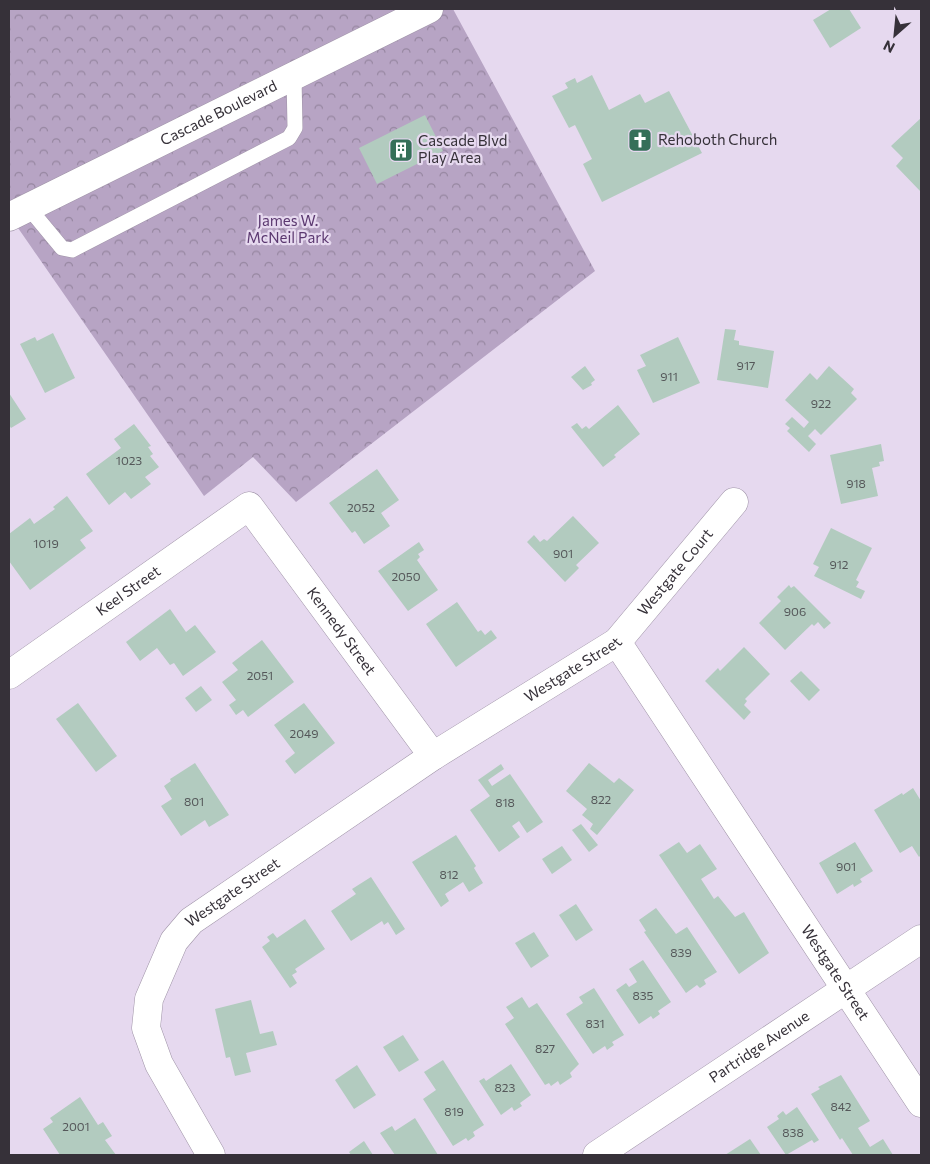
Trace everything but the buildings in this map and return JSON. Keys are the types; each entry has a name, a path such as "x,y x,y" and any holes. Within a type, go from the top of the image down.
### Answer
{"street":[{"name":"Cascade Boulevard","path":"18,212 429,9"},
{"name":"Westgate Court","path":"617,642 734,502"},
{"name":"Keel Street","path":"9,675 248,506"},
{"name":"Kennedy Street","path":"248,506 433,756"},
{"name":"Westgate Street","path":"211,1155 159,1064 146,1028 149,999 174,942 191,921 433,756 617,642 847,988 921,1103"},
{"name":"Partridge Avenue","path":"597,1155 921,939"}],"lane":[{"path":"18,212 62,248 72,250 289,138 295,128 294,76"}],"green space":[{"name":"James W. McNeil Park","path":"9,9 453,9 595,271 296,502 253,457 204,496 9,215"}],"place":[{"name":"Rehoboth Church","path":"640,140"},
{"name":"Cascade Blvd Play Area","path":"401,150"}]}
